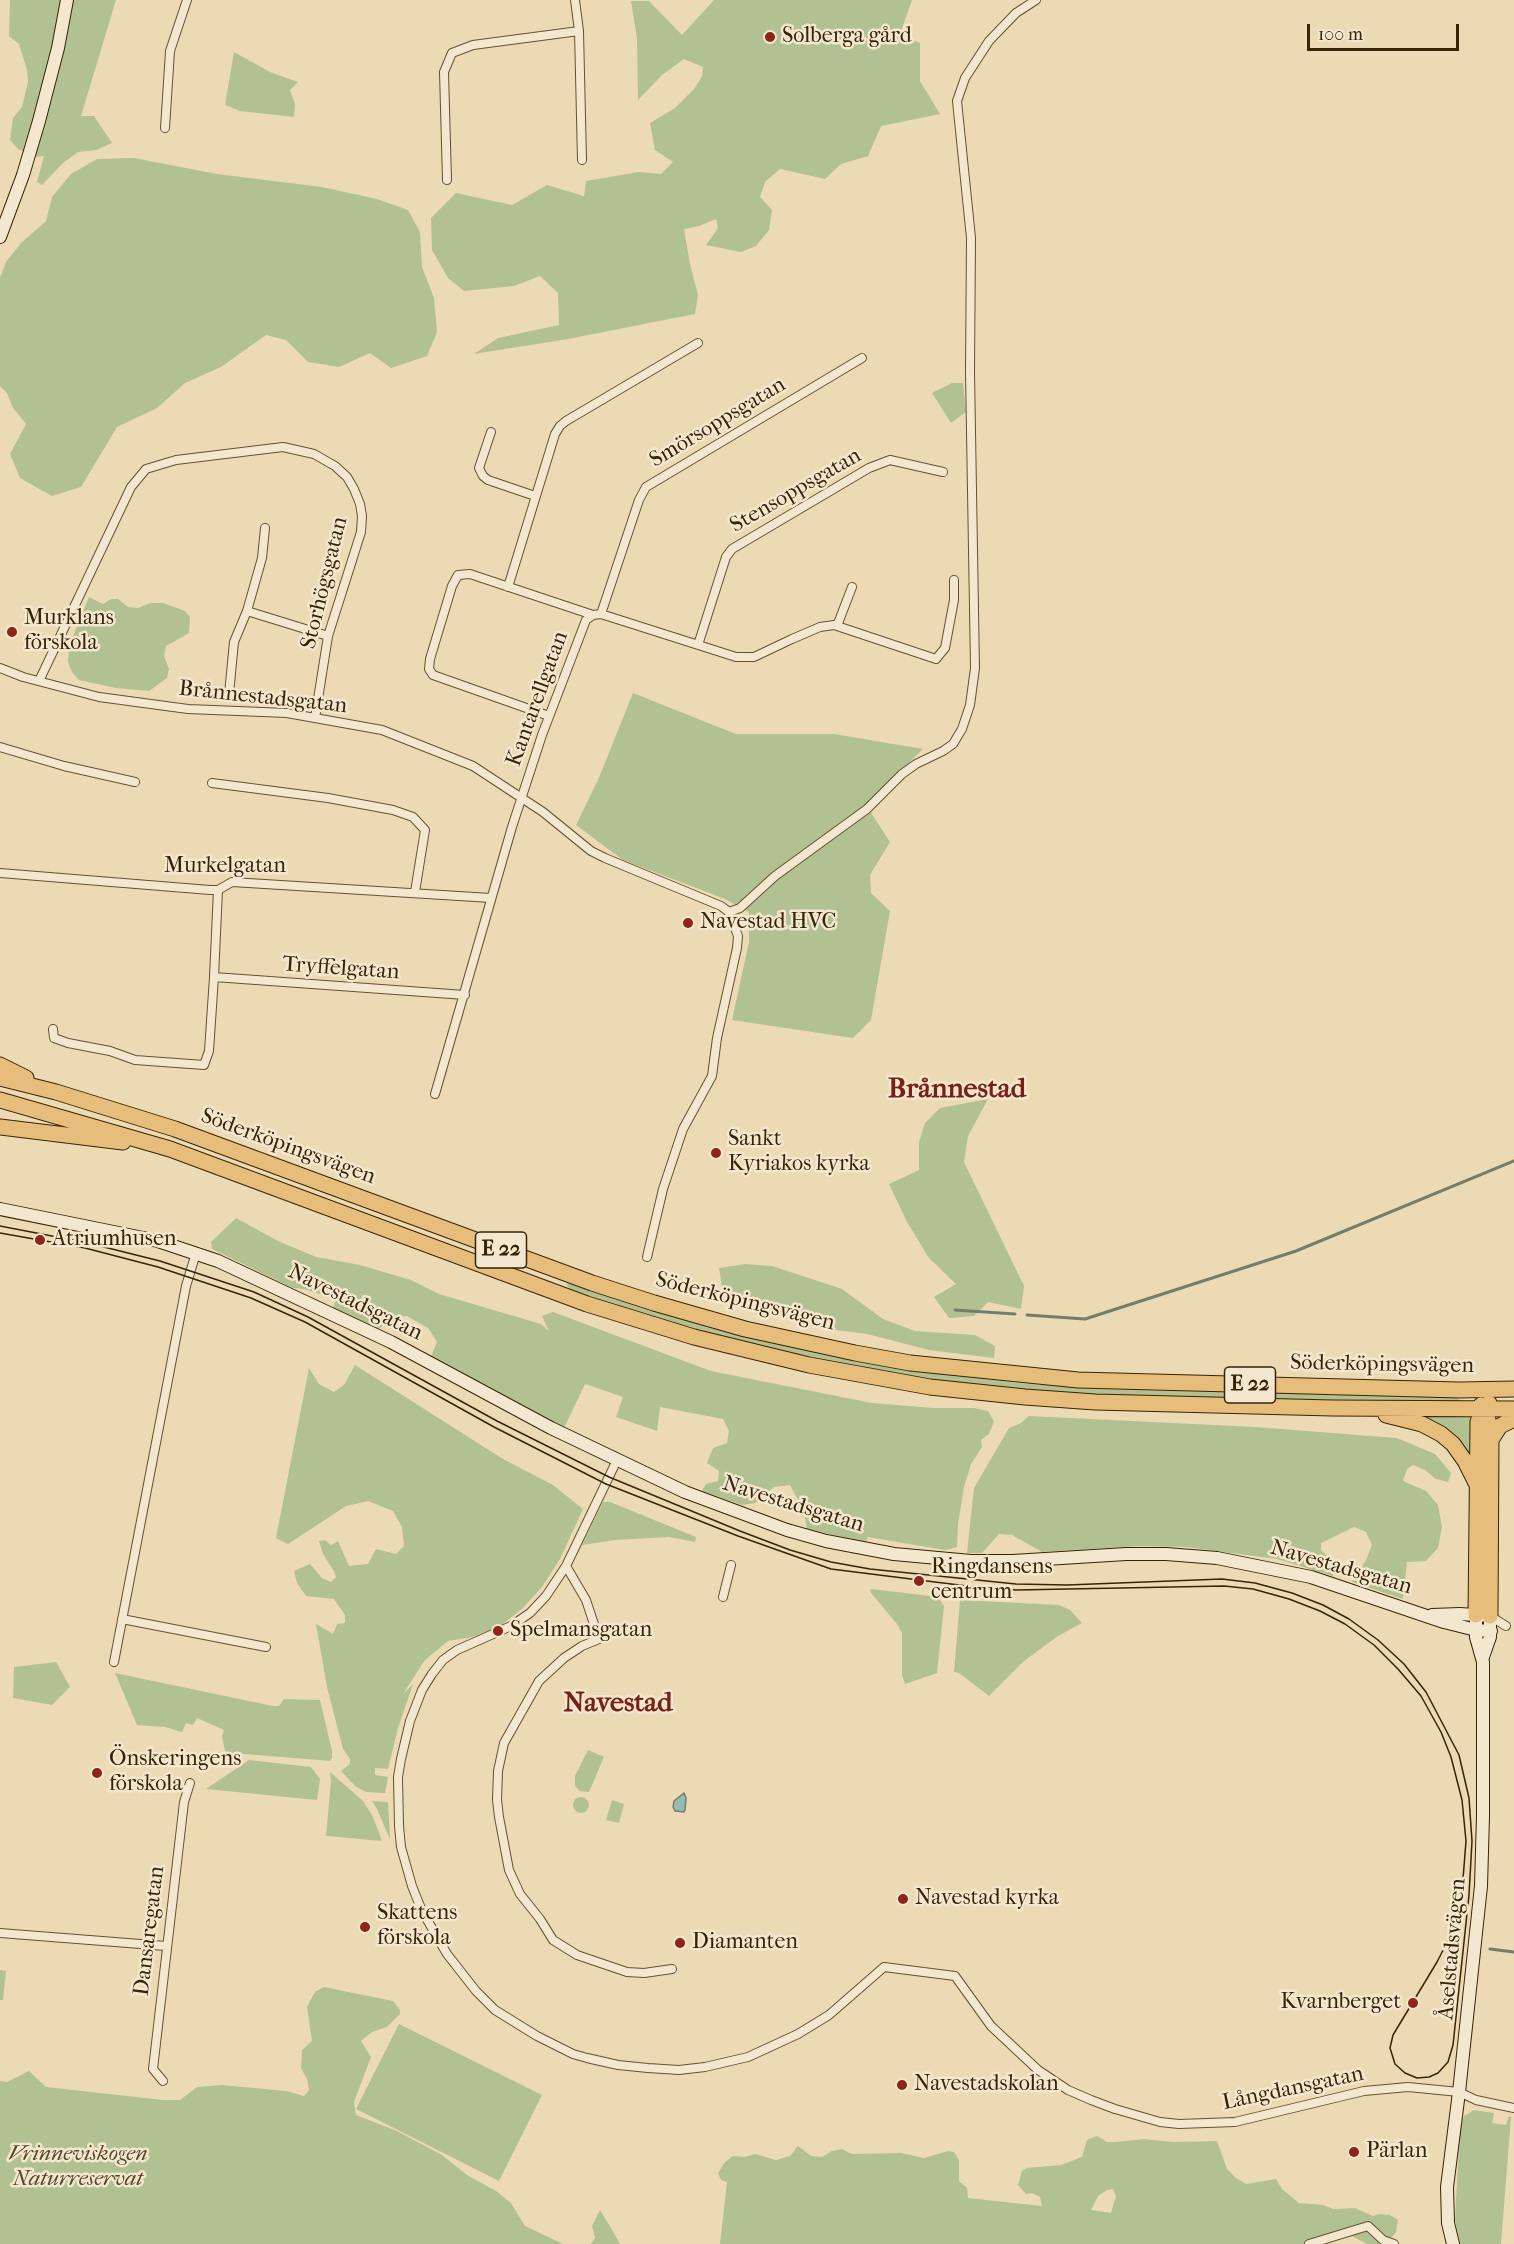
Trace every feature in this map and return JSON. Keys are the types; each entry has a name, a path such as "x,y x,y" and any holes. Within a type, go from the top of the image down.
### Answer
{"highway":[{"path":"0,1065 56,1092"},
{"name":"Söderköpingsvägen","path":"0,1078 56,1092 218,1145 592,1283 734,1326 792,1340 910,1363 1078,1380 1459,1390 1513,1389"},
{"name":"Söderköpingsvägen","path":"0,1100 170,1149 587,1304 694,1337 776,1358 884,1380 1025,1397 1155,1405 1350,1409 1514,1409"},
{"path":"0,1127 170,1149"},
{"path":"1483,1623 1477,1486 1478,1422 1484,1408 1497,1396 1513,1389"},
{"path":"1459,1390 1471,1396 1484,1408 1491,1440 1483,1623"},
{"path":"1350,1409 1404,1419 1422,1424 1441,1434 1453,1444 1465,1461 1477,1486"},
{"path":"1491,1440 1500,1426 1514,1419"}],"street":[{"path":"0,237 23,175 58,48 67,0"},
{"path":"165,128 170,51 187,0"},
{"path":"575,0 579,32 582,160"},
{"path":"647,1257 663,1189 683,1129 712,1076 717,1038 737,948 738,936 729,912 740,908 775,876 867,808 902,774 953,744 962,729 970,705 975,668 970,395 971,238 957,101 965,78 989,41 1016,14 1036,0"},
{"path":"447,180 444,72 452,53 473,45 579,32"},
{"path":"508,587 555,434 560,426 698,344"},
{"name":"Smörsoppsgatan","path":"597,615 645,487 862,358"},
{"path":"491,432 479,468 483,476 488,480 535,496"},
{"name":"Storhögsgatan","path":"39,681 131,487 146,470 176,460 283,447 314,454 335,466 347,477 360,504 361,532 328,636 315,718"},
{"name":"Stensoppsgatan","path":"698,645 726,557 732,549 869,468 890,460 943,472"},
{"path":"229,694 234,642 247,611 262,558 265,528"},
{"name":"Kantarellgatan","path":"549,716 433,675 429,669 429,659 452,586 458,575 470,574 736,657 754,657 820,627 837,626"},
{"path":"852,587 837,626 936,659 945,648 954,600 954,580"},
{"path":"247,611 328,636"},
{"name":"Kantarellgatan","path":"521,798 549,716 586,620 597,615"},
{"name":"Brånnestadsgatan","path":"0,668 39,681 99,696 145,704 188,709 287,713 382,730 473,766 543,812 596,854 721,906 729,912"},
{"path":"0,747 64,766 135,782"},
{"path":"212,783 328,798 393,810 413,817 425,830 415,892"},
{"path":"435,1094 521,798"},
{"name":"Murkelgatan","path":"0,873 218,890 232,882 491,898"},
{"path":"53,1029 54,1038 110,1051 135,1060 204,1065 209,1052 218,890"},
{"name":"Tryffelgatan","path":"214,978 465,994"},
{"name":"Navestadsgatan","path":"0,1209 158,1241 218,1261 391,1342 450,1375 685,1492 816,1539 856,1548 926,1558 970,1561 1013,1561 1126,1554 1217,1558 1334,1583 1425,1615 1483,1623"},
{"path":"114,1662 186,1286 196,1253"},
{"path":"617,1460 566,1566 586,1600 599,1639 582,1646 564,1658 539,1681 504,1743 498,1771 498,1817 509,1870 520,1894 553,1940 576,1955 627,1972 644,1973 672,1969"},
{"path":"723,1597 731,1565"},
{"name":"Långdansgatan","path":"566,1566 546,1596 530,1612 511,1626 457,1650 443,1660 422,1690 410,1721 398,1777 401,1847 422,1911 460,1972 495,2010 529,2032 573,2055 618,2065 679,2070 727,2063 778,2045 829,2015 880,1968 884,1967 955,1976 992,2026 1038,2070 1068,2090 1090,2100 1160,2122 1179,2124 1235,2122 1336,2097 1408,2087 1459,2092 1476,2100 1514,2108"},
{"path":"122,1619 266,1647"},
{"name":"Åselstadsvägen","path":"1453,2244 1448,2223 1447,2187 1481,1886 1483,1657 1490,1638 1483,1623"},
{"name":"Dansaregatan","path":"163,2081 153,2069 184,1802 190,1783"},
{"path":"0,1932 166,1946"},
{"path":"1309,2244 1368,2226 1383,2240 1394,2244"}],"green space":[{"path":"10,0 116,0 81,116 94,116 112,143 96,150 78,152 63,163 42,185 37,182 44,156 36,157 18,149 10,140 13,118 22,107 28,82 19,44 9,36"},
{"path":"714,0 912,0 900,34 920,43 920,81 940,114 881,126 868,156 841,164 825,179 780,169 765,182 760,197 772,210 769,230 756,246 741,252 706,245 718,228 716,219 684,229 698,295 695,314 568,339 474,354 498,338 559,325 558,293 540,276 514,286 464,291 448,278 432,250 431,218 456,193 512,205 547,185 584,196 586,181 639,172 661,174 673,162 655,150 650,123 675,108 695,88 702,76 703,67 684,59 662,75 638,100 637,38 631,1 649,1 682,35"},
{"path":"234,52 270,72 298,82 290,90 295,104 294,117 240,111 225,105"},
{"path":"134,158 217,174 322,187 377,199 408,210 420,232 422,267 434,298 437,332 427,356 391,368 370,353 339,367 308,362 286,340 266,335 221,367 185,383 157,408 117,427 81,487 52,496 20,478 10,454 26,424 13,408 7,393 0,386 0,278 6,262 21,243 46,221 52,197 71,174 97,159"},
{"path":"952,383 963,383 966,412 951,423 932,393"},
{"path":"89,597 103,604 111,599 118,599 128,607 138,608 150,603 163,603 185,611 190,617 189,633 166,646 164,656 169,669 167,678 149,691 116,688 79,680 72,672 68,662 69,646"},
{"path":"633,693 736,734 834,734 923,749 866,805 890,842 870,875 871,893 890,911 871,1020 853,1038 732,1020 749,942 749,912 725,899 623,860 576,825 598,780"},
{"path":"988,1099 968,1136 964,1162 1024,1286 1021,1309 988,1302 974,1316 949,1318 934,1297 956,1284 929,1258 907,1222 889,1184 919,1170 919,1142 925,1123 940,1108"},
{"path":"236,1218 278,1241 316,1257 360,1265 411,1280 439,1294 541,1324 549,1331 542,1316 553,1312 711,1371 872,1403 933,1408 974,1408 988,1411 994,1421 989,1434 981,1440 982,1447 971,1464 964,1487 957,1547 945,1550 868,1537 866,1542 807,1529 803,1509 790,1485 774,1487 755,1503 742,1505 702,1491 706,1484 718,1481 719,1471 707,1463 713,1448 727,1443 729,1431 723,1419 660,1407 657,1431 616,1417 623,1397 585,1384 564,1428 430,1359 437,1342 428,1328 407,1316 392,1317 379,1329 333,1308 338,1293 325,1296 293,1288 212,1249 211,1242"},
{"path":"745,1264 772,1266 842,1289 883,1319 915,1331 975,1335 995,1346 994,1358 929,1350 867,1334 828,1329 727,1302 723,1293 719,1268"},
{"path":"570,1283 617,1299 902,1368 959,1376 1099,1389 1456,1398 1470,1404 1090,1394 1006,1388 910,1376 841,1364 715,1335 570,1289 566,1284"},
{"path":"355,1365 503,1459 553,1485 583,1509 560,1559 542,1587 523,1608 499,1627 472,1637 448,1641 425,1660 403,1694 413,1684 398,1728 388,1769 375,1768 375,1775 388,1777 385,1793 366,1792 355,1786 341,1771 350,1764 350,1759 343,1749 327,1687 316,1624 333,1634 337,1624 345,1623 345,1615 334,1599 306,1596 297,1583 294,1571 310,1564 322,1578 331,1582 336,1577 323,1554 319,1541 325,1540 331,1545 338,1541 349,1566 368,1564 376,1549 396,1554 404,1546 402,1527 393,1511 368,1501 346,1506 288,1544 276,1538 309,1368 319,1384 334,1392 344,1385"},
{"path":"1415,1411 1472,1412 1474,1463 1421,1417"},
{"path":"1029,1416 1255,1427 1397,1438 1435,1454 1451,1473 1448,1482 1436,1479 1425,1470 1413,1465 1407,1469 1403,1481 1426,1491 1438,1505 1442,1527 1438,1548 1426,1561 1407,1562 1403,1599 1352,1582 1366,1560 1372,1545 1366,1532 1354,1527 1321,1543 1321,1550 1335,1564 1333,1576 1277,1559 1186,1547 1141,1546 1042,1552 1012,1535 999,1534 982,1553 967,1553 974,1488 1009,1428 1021,1423"},
{"path":"603,1502 610,1502 696,1537 695,1542 669,1537 616,1540 582,1545"},
{"path":"872,1589 938,1597 944,1606 937,1673 905,1684 902,1675 902,1633 871,1593"},
{"path":"960,1600 1059,1605 1070,1610 1082,1623 1058,1636 1024,1661 989,1696 959,1673 954,1672"},
{"path":"56,1662 70,1687 52,1705 13,1698 14,1667"},
{"path":"115,1673 273,1706 279,1706 284,1699 320,1700 332,1758 330,1761 225,1751 222,1736 224,1730 197,1718 193,1725 186,1723 182,1732 165,1727 137,1725"},
{"path":"588,1750 604,1757 589,1792 580,1791 575,1786 575,1776"},
{"path":"249,1760 311,1767 320,1779 317,1800 206,1789"},
{"path":"330,1772 363,1801 373,1817 382,1841 326,1836"},
{"path":"578,1797 584,1797 589,1805 587,1811 578,1813 573,1808 573,1802"},
{"path":"612,1800 624,1804 619,1823 606,1820"},
{"path":"372,1801 388,1802 390,1839 377,1809"},
{"path":"0,1970 6,1971 3,2000 0,2000"},
{"name":"Vrinneviskogen Naturreservat","path":"324,1987 393,2001 400,2010 400,2014 387,2027 372,2032 361,2041 371,2057 354,2102 356,2115 397,2131 442,2155 467,2175 496,2191 511,2203 525,2226 563,2244 0,2244 0,2081 7,2082 29,2071 46,2087 163,2100 180,2100 197,2087 222,2085 286,2091 304,2096 309,2090 307,2079 301,2068 302,2050 312,2041 307,2007 315,1992"},
{"path":"399,2024 542,2095 499,2181 356,2109"},
{"path":"1474,2110 1494,2113 1492,2123 1506,2125 1509,2116 1511,2117 1501,2244 1460,2244 1457,2232 1455,2218 1460,2127 1464,2116"},
{"path":"1097,2136 1107,2142 1144,2139 1173,2142 1217,2141 1227,2169 1246,2184 1276,2179 1282,2189 1299,2203 1323,2205 1333,2209 1355,2208 1373,2216 1390,2215 1398,2220 1396,2232 1391,2238 1391,2244 1367,2244 1352,2236 1323,2244 720,2244 727,2182 721,2180 718,2173 725,2162 733,2156 744,2157 755,2154 776,2160 790,2156 798,2146 811,2156 822,2157 832,2151 842,2149 852,2154 901,2153 924,2158 948,2151 954,2152 959,2160 959,2181 967,2188 968,2198 1042,2206 1040,2197 1032,2193 1026,2194 1018,2185 1022,2171 1027,2168 1061,2165 1082,2157 1087,2140","holes":["1113,2189 1116,2196 1111,2213 1091,2210 1098,2196 1107,2190"]},
{"path":"600,2210 620,2244 591,2244 595,2238 592,2226"}],"water":[{"path":"684,1793 686,1798 684,1812 675,1811 674,1801"}],"waterway":[{"path":"1027,1315 1085,1319 1296,1251 1514,1161"},
{"path":"955,1310 1015,1314"},
{"path":"1490,1949 1514,1952"}],"tram line":[{"path":"0,1226 88,1243 160,1261 254,1292 308,1317 497,1421 609,1477 740,1531 790,1550 831,1562 870,1569 1016,1584 1067,1585 1222,1579 1255,1583 1292,1593 1323,1605 1349,1619 1378,1640 1404,1664 1426,1692 1459,1755 1469,1798 1472,1841 1469,1895 1453,2045 1448,2062 1438,2073 1429,2077 1417,2078 1405,2073 1395,2064 1390,2048 1393,2035 1437,1962 1460,1917 1466,1841 1462,1800 1451,1757 1441,1732 1421,1696 1374,1645 1345,1624 1289,1599 1253,1589 1224,1586 1016,1590 831,1569 738,1536 606,1484 494,1427 305,1322 251,1298 158,1267 85,1248 0,1233"}],"place":[{"name":"Solberga gård","path":"770,37"},
{"name":"Murklans förskola","path":"12,632"},
{"name":"Navestad HVC","path":"688,923"},
{"name":"Sankt Kyriakos kyrka","path":"716,1153"},
{"name":"Atriumhusen","path":"40,1240"},
{"name":"Ringdansens centrum","path":"919,1581"},
{"name":"Spelmansgatan","path":"498,1631"},
{"name":"Önskeringens förskola","path":"97,1773"},
{"name":"Navestad kyrka","path":"903,1899"},
{"name":"Skattens förskola","path":"365,1927"},
{"name":"Diamanten","path":"680,1943"},
{"name":"Kvarnberget","path":"1413,2003"},
{"name":"Navestadskolan","path":"902,2085"},
{"name":"Pärlan","path":"1354,2152"}],"district":[{"name":"Brånnestad","path":"957,1090"},
{"name":"Navestad","path":"618,1704"}]}
